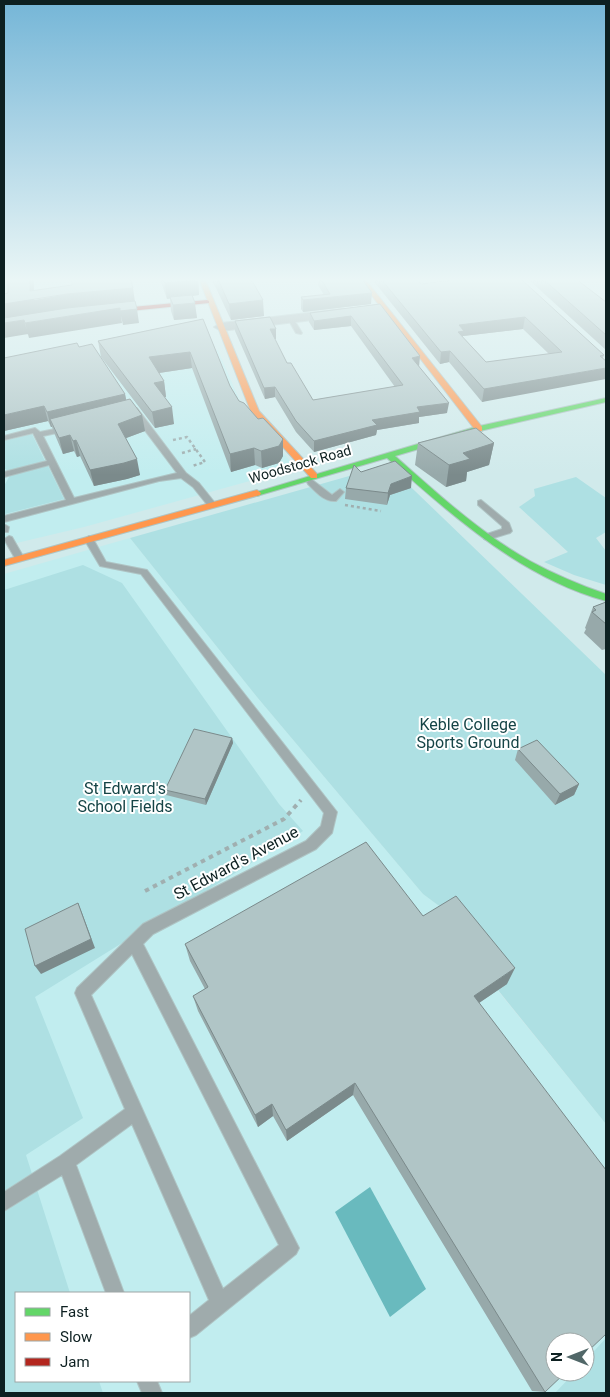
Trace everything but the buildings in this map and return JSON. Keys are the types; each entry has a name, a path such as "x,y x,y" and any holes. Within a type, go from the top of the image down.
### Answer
{"street":[{"path":"227,344 255,412 312,479"},
{"path":"413,344 478,429"},
{"name":"Woodstock Road","path":"4,563 312,479 478,429 606,400"},
{"path":"389,455 432,494 486,538 524,564 581,590 606,598"}],"lane":[{"path":"125,414 132,408 181,472 196,485 212,505"},
{"path":"38,435 77,426"},
{"path":"4,438 36,430 71,501"},
{"path":"4,480 4,474 52,462"},
{"path":"4,518 181,472"},
{"path":"312,479 324,495 333,500 340,492"},
{"path":"481,503 506,525 507,531 486,538"},
{"path":"6,532 19,558"},
{"name":"St Edward's Avenue","path":"89,539 103,564 144,572 331,812 326,829 311,845 148,930 82,993 135,1112"},
{"path":"134,942 290,1248 190,1327"},
{"path":"4,1202 66,1162 135,1112 220,1304"},
{"path":"66,1162 115,1292"}],"path":[{"path":"160,444 188,437 205,462 181,472"},
{"path":"333,500 353,508 381,511"},
{"path":"145,891 284,819 301,802 301,792"}],"shaded area":[{"path":"135,349 177,354 218,350 245,413 297,468 84,527 4,546 4,362"},
{"path":"130,538 257,697 423,894 450,914 507,984 498,991 606,1124 606,1393 4,1393 4,574"},
{"path":"370,1187 426,1289 390,1317 335,1212"}],"green space":[{"path":"32,434 45,461 8,471 4,468 4,441"},
{"name":"Keble College Sports Ground","path":"388,465 606,675 606,1124 498,990 506,984 450,914 423,894 257,697 130,538"},
{"path":"48,466 64,499 5,514 4,486 10,475"},
{"path":"576,477 606,498 606,532 596,538 606,551 606,585 574,575 544,562 568,552 519,507 535,496 534,489"},
{"name":"St Edward's School Fields","path":"83,565 122,583 279,804 303,831 35,997 83,1118 26,1155 70,1292 15,1292 15,1382 99,1382 103,1393 4,1393 4,590"},
{"path":"606,1338 606,1393 555,1393 565,1382 595,1382 595,1350"}],"traffic: fast":[{"path":"257,493 478,429 606,400"},
{"path":"389,455 450,508 498,545 548,574 606,598"}],"traffic: slow":[{"path":"228,344 255,412 314,476"},
{"path":"413,344 479,429"},
{"path":"4,563 257,493"}]}
